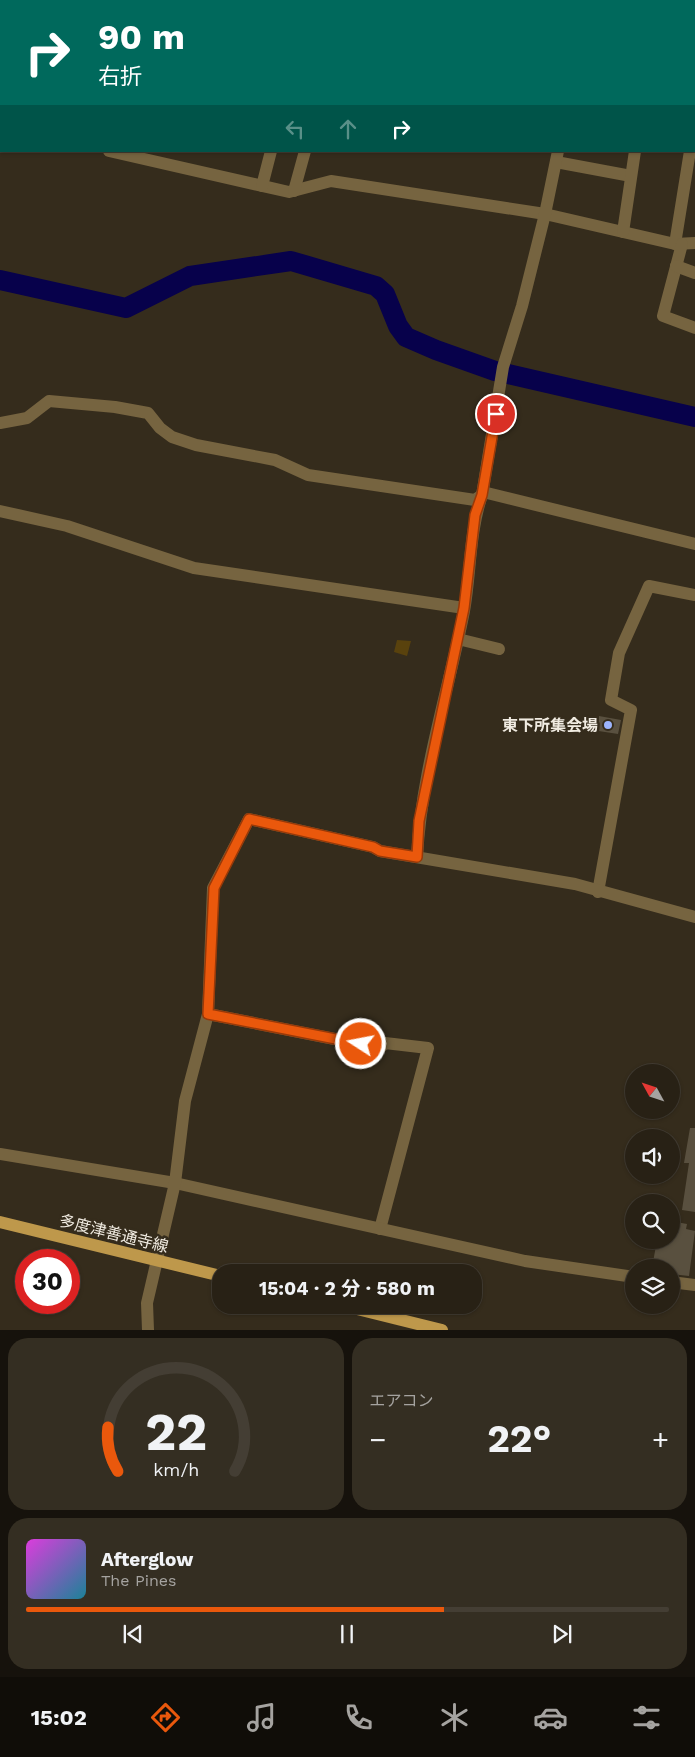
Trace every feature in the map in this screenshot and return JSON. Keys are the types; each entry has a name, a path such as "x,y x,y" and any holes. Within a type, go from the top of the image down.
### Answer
{"main road":[{"name":"多度津善通寺線","path":"0,1222 212,1274"},
{"path":"377,1314 442,1330"}],"street":[{"path":"113,152 289,192 331,181 545,214 623,232 684,243"},
{"path":"262,186 271,152"},
{"path":"294,191 305,152"},
{"path":"623,232 635,152"},
{"path":"690,152 684,243 663,316 695,328"},
{"path":"417,857 419,821 464,608 475,515 484,494 503,372 545,214 557,157 631,176"},
{"path":"676,266 695,273"},
{"path":"0,423 26,418 49,401 115,407 148,413 160,428 172,437 196,445 274,460 308,475 475,500 484,494 695,544"},
{"path":"0,511 67,526 194,568 464,608"},
{"path":"598,892 631,710 610,700 619,653 649,586 695,595"},
{"path":"458,638 499,649"},
{"path":"148,1330 147,1303 175,1183 185,1101 208,1014 214,888 249,819 373,847 380,851 566,882 695,917"},
{"path":"208,1014 380,1048 385,1043 428,1048 380,1229"},
{"path":"0,1154 175,1183 525,1261 625,1276"},
{"path":"680,1284 695,1286"}],"shaded area":[{"path":"397,640 411,641 407,656 394,652"}],"building":[{"name":"東下所集会場","path":"599,716 621,720 618,734 592,730 594,718 599,719"},
{"path":"690,1128 695,1128 695,1212 682,1210 689,1163 684,1163"},
{"path":"680,1223 687,1224 686,1229 695,1231 689,1276 680,1275 680,1259 654,1259 655,1249 680,1249"}],"waterway":[{"path":"0,280 126,308 190,276 291,261 376,286 385,294 398,326 406,337 436,350 495,371 695,417"}],"place":[{"name":"東下所集会場","path":"608,725"}],"route":[{"path":"361,1044 208,1014 214,888 249,819 373,847 380,851 417,857 419,821 464,608 475,515 482,495 496,414"}]}
